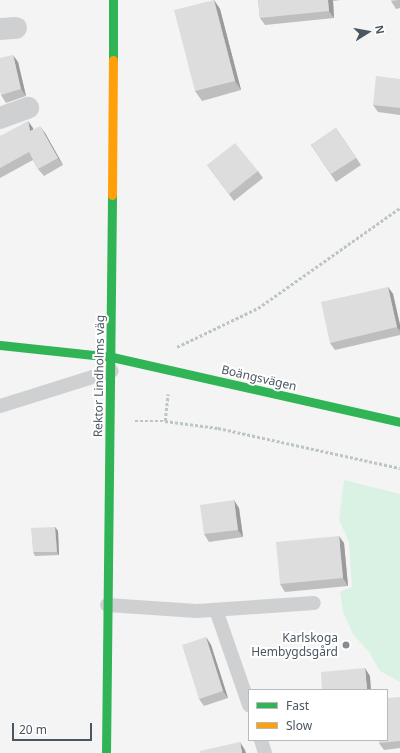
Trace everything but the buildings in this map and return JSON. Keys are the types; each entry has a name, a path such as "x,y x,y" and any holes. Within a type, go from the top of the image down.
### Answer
{"street":[{"name":"Rektor Lindholms väg","path":"106,753 107,605 112,371 113,0"},
{"path":"0,118 28,108"},
{"name":"Boängsvägen","path":"0,345 112,357 400,422"}],"lane":[{"path":"0,406 112,371"},
{"path":"107,605 197,611 314,603"},
{"path":"216,610 248,702"},
{"path":"261,741 265,753"}],"path":[{"path":"165,421 171,370 178,346 258,308 400,208"},
{"path":"111,420 165,421 218,428 400,468"}],"green space":[{"path":"344,480 400,494 400,682 380,671 369,652 353,634 343,612 340,592 352,587 349,542 339,520"}],"traffic: fast":[{"path":"113,0 113,60"},
{"path":"106,753 112,195"},
{"path":"0,345 112,357 400,422"}],"traffic: slow":[{"path":"112,195 113,60"}],"place":[{"name":"Karlskoga Hembygdsgård","path":"346,645"}]}
